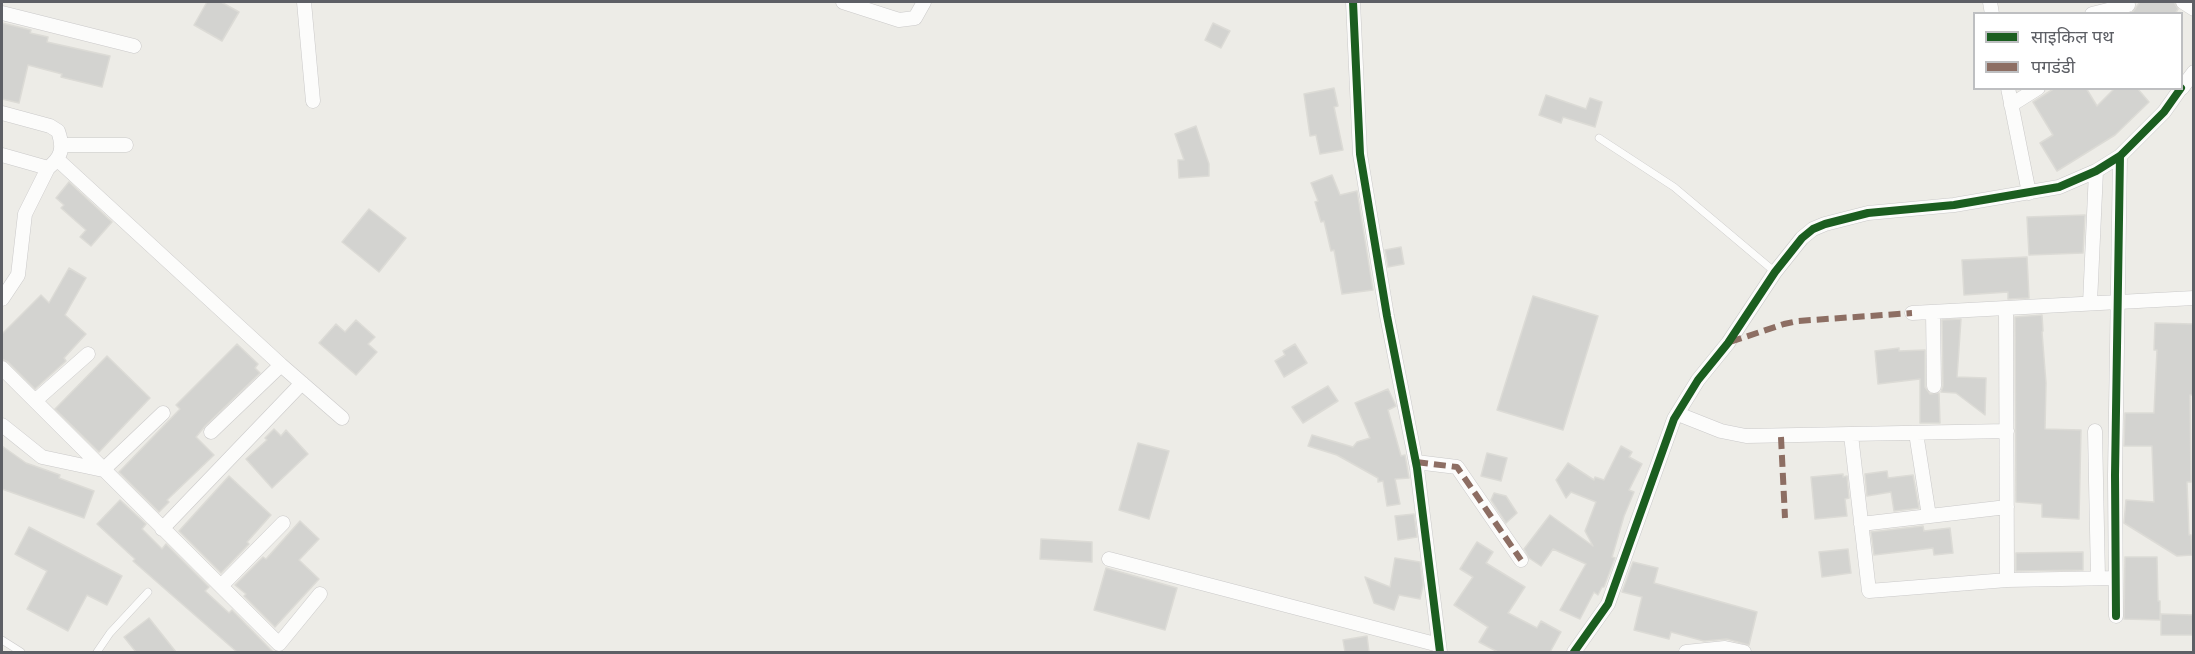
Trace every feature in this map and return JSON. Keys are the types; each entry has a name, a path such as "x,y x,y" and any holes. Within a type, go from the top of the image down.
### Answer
{"street":[{"path":"304,2 313,101"},
{"path":"843,2 899,20 915,18 924,2"},
{"path":"1109,559 1440,649 1416,462 1387,316 1360,154 1353,2"},
{"path":"2183,2 2193,9"},
{"path":"2,3 7,15 134,46"},
{"path":"2102,12 2127,7"},
{"path":"2183,85 2193,72"},
{"path":"2008,90 2029,193"},
{"path":"2011,105 2035,90"},
{"path":"1574,652 1608,604 1678,414 1698,381 1728,343 1774,272 1802,238 1813,229 1825,224 1868,213 1954,205 2060,187 2096,171 2120,156 2164,112 2180,90"},
{"path":"2,113 50,126 58,131 63,145 25,214 18,275 2,299"},
{"path":"63,145 126,145"},
{"path":"2,155 53,164 342,418"},
{"path":"2116,616 2115,476 2120,156"},
{"path":"2090,303 2096,171"},
{"path":"1912,313 2193,298"},
{"path":"2006,308 2007,580"},
{"path":"1933,312 1934,386"},
{"path":"36,400 88,354"},
{"path":"211,432 281,365"},
{"path":"2,368 279,644 320,594"},
{"path":"162,529 302,383"},
{"path":"103,470 163,413"},
{"path":"1678,414 1721,431 1746,436 2007,431"},
{"path":"2,425 42,457 103,470"},
{"path":"2095,431 2098,578"},
{"path":"1916,434 1929,516"},
{"path":"1851,435 1869,591 2007,580 2115,578"},
{"path":"1416,462 1457,466 1521,560"},
{"path":"1861,524 2007,507"},
{"path":"221,586 283,523"},
{"path":"1686,652 1725,648 1744,652"}],"lane":[{"path":"1599,138 1674,187 1774,272"},
{"path":"97,652 110,633 148,592"},
{"path":"2,640 21,652"}],"building":[{"path":"207,2 221,2 239,12 222,41 194,25"},
{"path":"2140,2 2174,2 2178,9 2176,12 2132,12"},
{"path":"2,23 48,37 47,42 110,56 102,87 61,77 62,74 28,65 19,103 2,99"},
{"path":"1213,23 1230,31 1221,48 1205,40"},
{"path":"1334,88 1338,106 1334,107 1343,150 1320,154 1316,135 1310,136 1304,94"},
{"path":"2052,90 2087,90 2097,106 2113,90 2139,90 2149,102 2115,135 2057,171 2040,143 2053,135 2033,102"},
{"path":"1546,95 1586,109 1590,98 1602,102 1595,127 1563,117 1561,123 1539,115"},
{"path":"1196,126 1209,164 1209,176 1179,178 1178,160 1184,160 1175,134"},
{"path":"1332,175 1340,195 1357,191 1373,290 1342,294 1334,250 1331,251 1324,221 1321,222 1315,202 1318,201 1311,183"},
{"path":"69,182 112,222 91,246 80,237 86,230 61,208 64,205 56,198"},
{"path":"369,209 406,238 379,272 342,242"},
{"path":"2085,215 2083,253 2029,255 2027,217"},
{"path":"1401,247 1404,264 1388,267 1385,250"},
{"path":"2027,257 2029,298 2008,299 2008,292 1964,295 1962,260"},
{"path":"69,268 86,278 65,315 86,334 64,358 66,361 35,389 8,362 2,359 2,334 41,295 49,303"},
{"path":"1533,296 1598,316 1563,430 1497,410"},
{"path":"2042,315 2046,383 2045,429 2081,430 2079,519 2042,517 2042,504 2016,502 2015,317"},
{"path":"1961,319 1957,377 1986,378 1985,415 1956,393 1941,392 1943,386 1942,320"},
{"path":"356,320 375,337 368,344 377,352 356,375 319,343 336,324 345,332"},
{"path":"2155,323 2193,324 2193,395 2190,395 2191,482 2187,482 2192,555 2177,556 2124,523 2126,500 2154,502 2152,446 2124,446 2125,413 2154,413 2157,350 2154,350"},
{"path":"237,344 258,364 255,368 260,373 196,437 214,455 167,500 169,502 159,512 119,472 180,409 176,405"},
{"path":"1295,344 1307,363 1284,377 1275,361 1285,355 1283,351"},
{"path":"1899,348 1899,351 1925,350 1925,387 1930,394 1939,393 1940,423 1920,423 1920,379 1878,384 1875,351"},
{"path":"107,356 150,398 99,452 55,409"},
{"path":"1328,386 1338,401 1303,423 1292,407"},
{"path":"1388,389 1396,406 1388,410 1401,456 1405,455 1409,478 1395,479 1400,504 1387,506 1383,481 1378,482 1378,478 1337,455 1308,446 1312,435 1353,447 1357,442 1370,438 1355,403"},
{"path":"274,429 281,436 286,430 308,454 272,488 246,459 267,440 265,438"},
{"path":"1138,443 1169,451 1149,519 1119,510"},
{"path":"2,446 26,463 60,475 59,478 94,491 84,518 2,489"},
{"path":"1621,446 1632,452 1629,457 1642,464 1629,490 1634,492 1624,516 1612,557 1615,558 1604,587 1598,595 1594,592 1580,619 1560,610 1586,564 1553,549 1541,566 1529,558 1524,549 1550,515 1593,546 1585,531 1596,502 1571,492 1566,498 1556,480 1568,463 1594,480 1595,477 1604,480"},
{"path":"1487,453 1507,458 1501,481 1481,476"},
{"path":"1887,471 1888,478 1913,475 1919,508 1894,511 1891,492 1867,496 1865,474"},
{"path":"1843,474 1843,477 1847,476 1849,498 1845,499 1847,516 1815,519 1811,477"},
{"path":"229,476 271,515 247,542 249,544 221,573 179,531"},
{"path":"1494,493 1506,496 1517,513 1506,523 1491,500"},
{"path":"120,500 146,524 142,529 162,549 166,544 209,587 205,591 229,613 232,610 273,652 237,652 133,561 135,559 97,524"},
{"path":"1414,514 1417,537 1398,540 1395,516"},
{"path":"300,521 319,539 299,560 319,579 275,627 235,585 263,557 266,559"},
{"path":"1923,526 1924,531 1950,528 1953,553 1934,555 1933,548 1874,555 1871,532"},
{"path":"29,527 122,576 107,605 87,595 68,631 27,609 47,571 15,554"},
{"path":"1041,539 1092,542 1092,562 1040,559"},
{"path":"1477,542 1493,552 1486,563 1525,587 1508,613 1537,628 1541,621 1561,632 1550,652 1498,652 1479,642 1488,627 1454,605 1473,577 1460,569"},
{"path":"1848,549 1851,573 1822,577 1819,552"},
{"path":"2083,552 2083,570 2016,571 2016,553"},
{"path":"2125,557 2157,557 2160,620 2124,619"},
{"path":"1395,558 1420,562 1423,585 1420,599 1399,595 1394,610 1374,603 1365,577 1390,587"},
{"path":"1633,562 1658,568 1654,583 1757,612 1749,645 1727,639 1704,641 1671,632 1669,639 1634,630 1642,597 1622,592"},
{"path":"1106,568 1177,588 1165,630 1094,610"},
{"path":"2161,614 2193,615 2192,635 2161,635"},
{"path":"149,618 176,652 136,652 124,637"},
{"path":"1367,636 1369,652 1345,652 1343,640"}],"marked path":[{"path":"1730,342 1798,321 1912,313"},
{"path":"1781,437 1785,518"},
{"path":"1416,462 1457,467 1521,560"}],"cycle path":[{"path":"1353,2 1360,154 1387,316 1417,468 1440,652"},
{"path":"1574,652 1608,604 1674,419 1698,380 1728,343 1775,272 1802,238 1813,229 1825,224 1868,213 1954,205 2059,187 2096,171 2120,156 2164,112 2180,90"},
{"path":"2116,616 2115,475 2120,156"}]}
